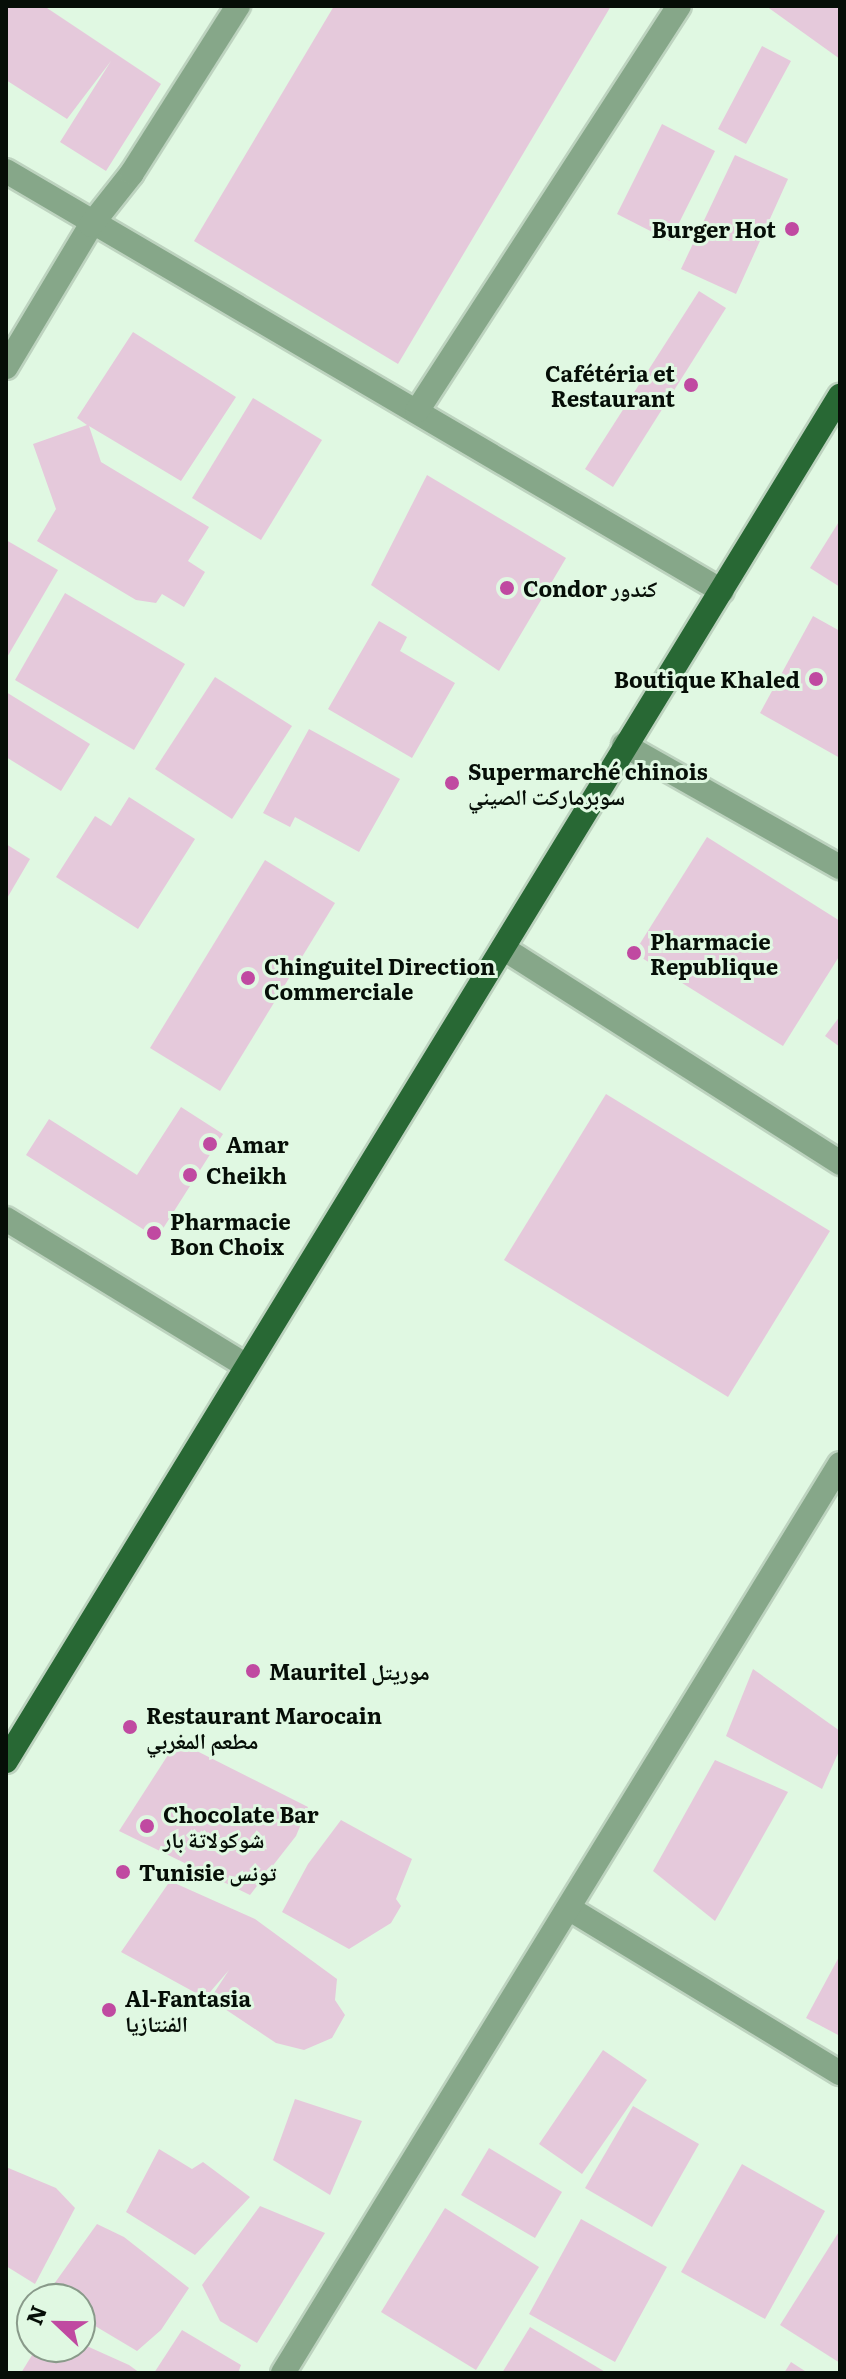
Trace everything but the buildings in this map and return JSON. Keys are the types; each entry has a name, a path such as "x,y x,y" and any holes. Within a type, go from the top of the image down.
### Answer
{"main road":[{"path":"6,1761 245,1365 840,396"}],"street":[{"path":"6,367 91,225 132,173 238,6"},
{"path":"417,411 679,6"},
{"path":"6,171 91,225 417,411 722,591"},
{"path":"624,745 840,867"},
{"path":"503,948 840,1163"},
{"path":"6,1219 245,1365"},
{"path":"283,2373 840,1464"},
{"path":"570,1909 840,2073"}],"place":[{"name":"Burger Hot","path":"792,229"},
{"name":"Cafétéria et Restaurant","path":"691,385"},
{"name":"Condor كندور","path":"507,588"},
{"name":"Boutique Khaled","path":"816,679"},
{"name":"Supermarché chinois سوبرماركت الصيني","path":"452,783"},
{"name":"Pharmacie Republique","path":"634,953"},
{"name":"Chinguitel Direction Commerciale","path":"248,978"},
{"name":"Amar","path":"210,1144"},
{"name":"Cheikh","path":"190,1175"},
{"name":"Pharmacie Bon Choix","path":"154,1233"},
{"name":"Mauritel موريتل","path":"253,1671"},
{"name":"Restaurant Marocain مطعم المغربي","path":"130,1727"},
{"name":"Chocolate Bar شوكولاتة بار","path":"147,1826"},
{"name":"Tunisie تونس","path":"123,1872"},
{"name":"Al-Fantasia الفنتازيا","path":"109,2010"}]}
